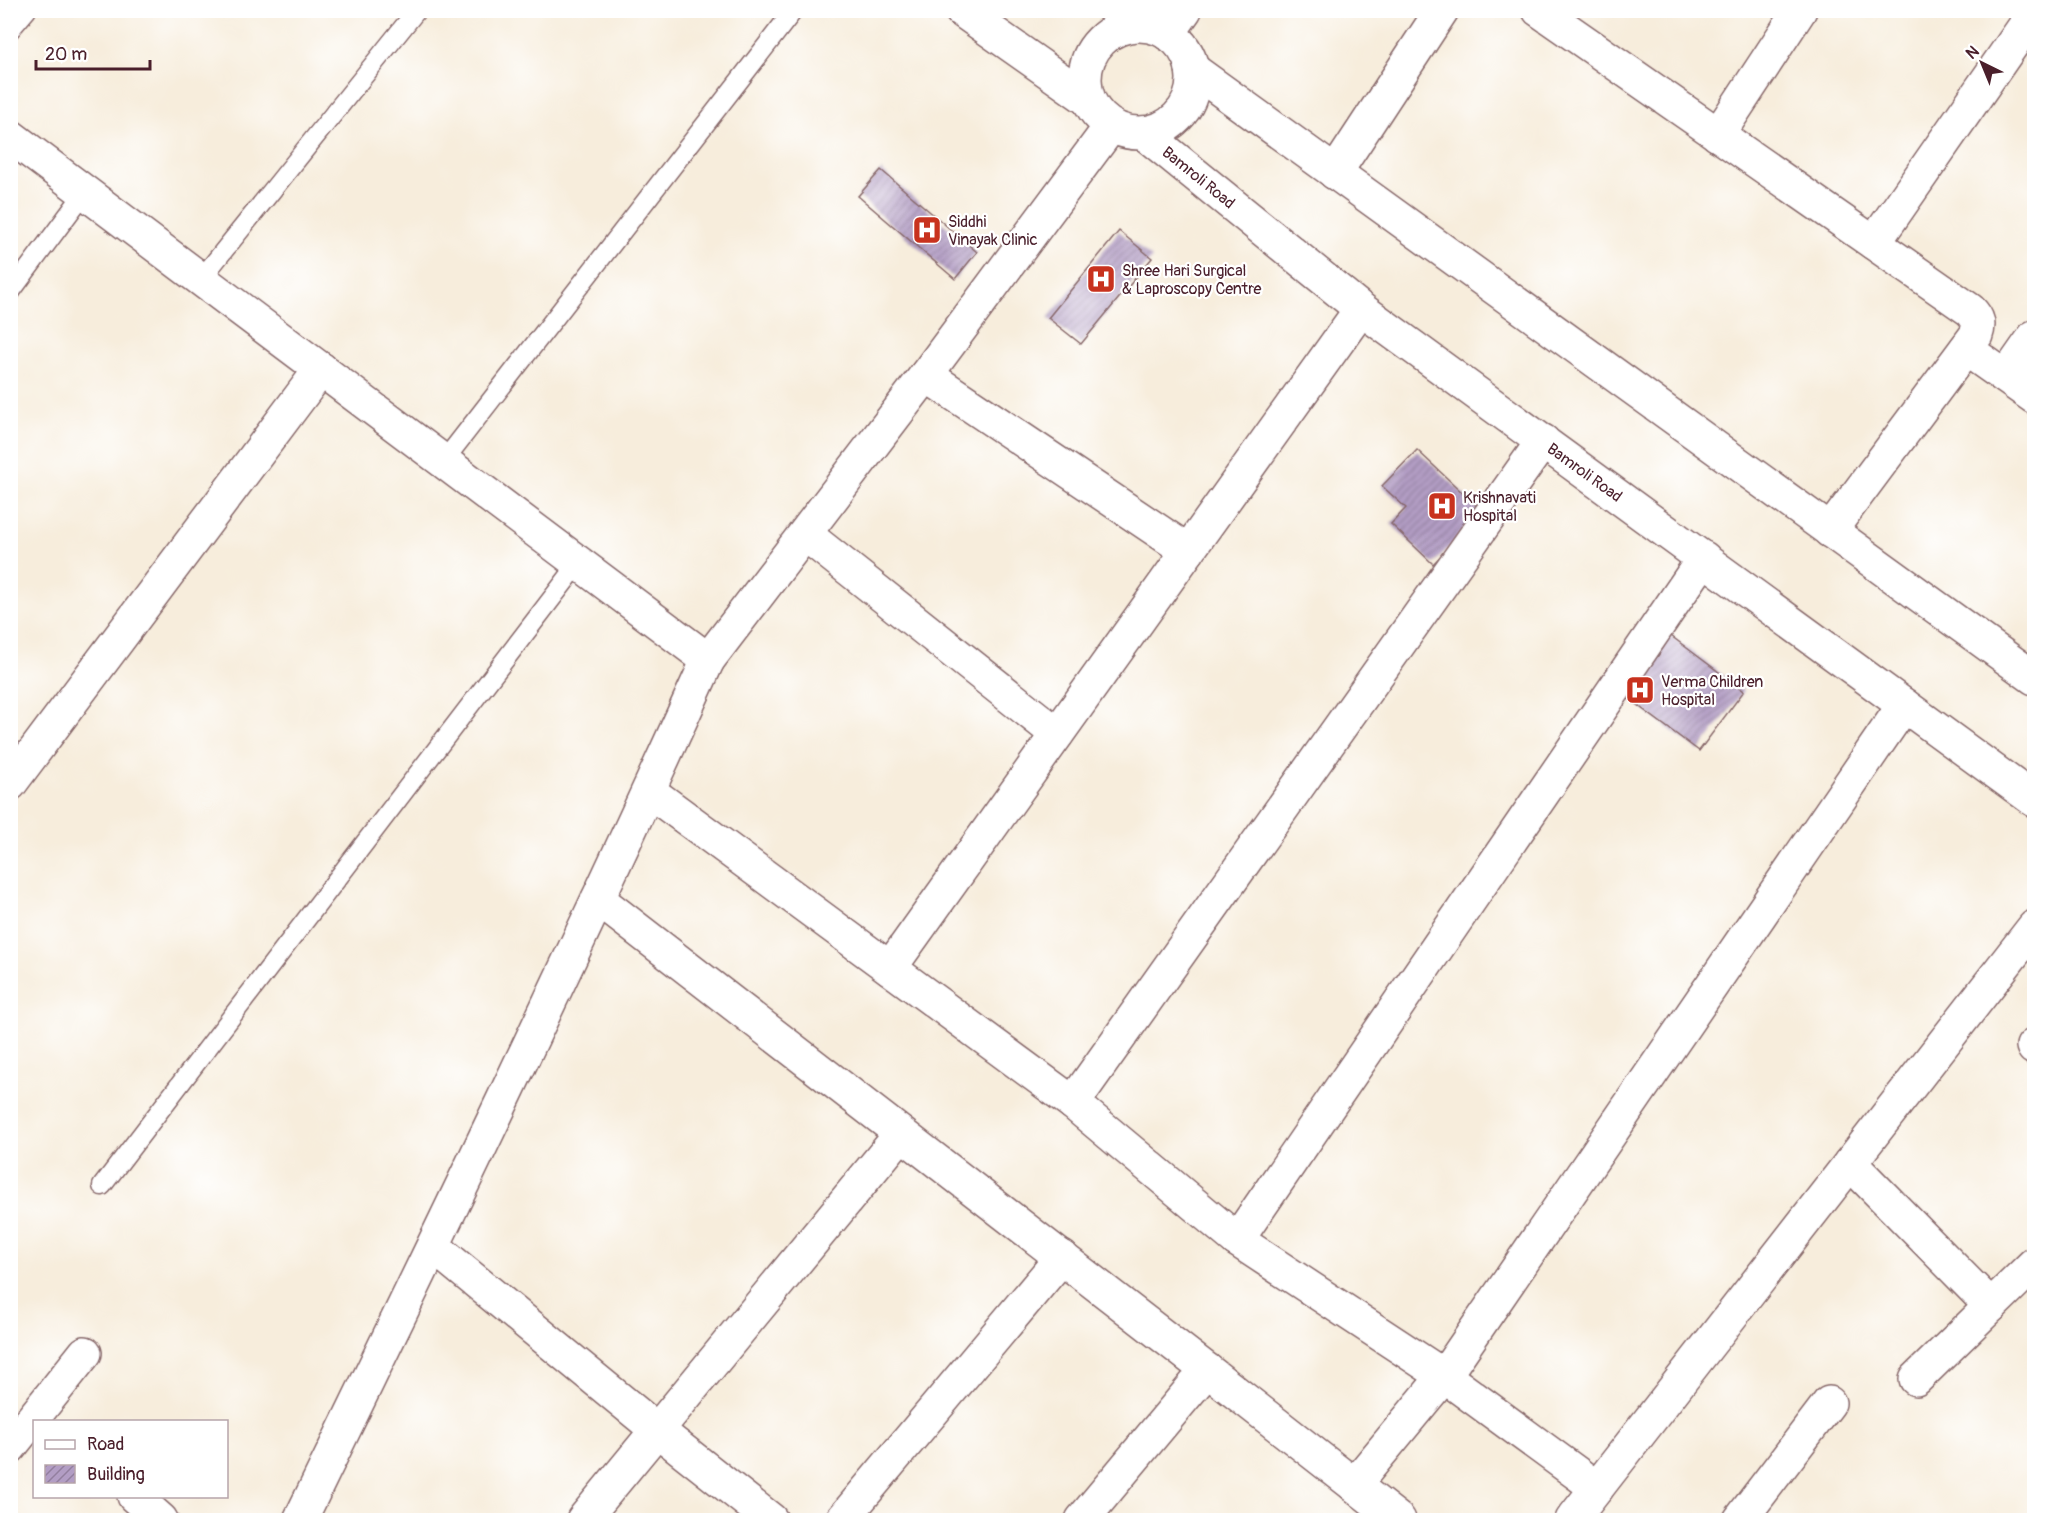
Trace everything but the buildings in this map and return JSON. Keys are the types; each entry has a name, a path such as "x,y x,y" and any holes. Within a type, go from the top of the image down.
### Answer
{"street":[{"path":"961,10 1089,100"},
{"path":"1335,172 1442,10"},
{"path":"1718,135 1800,10"},
{"path":"1874,243 2034,13"},
{"path":"1556,15 1718,135 1976,316 1979,328 1966,349 1830,531"},
{"path":"1119,18 1158,28 1176,22 1174,37 1185,51 1192,69 1192,88 1186,105 1175,119 1161,128 1144,133 1127,132 1111,126 1098,115 1089,100 1084,84 1086,67 1092,51 1105,36 1121,28 1119,18"},
{"path":"1192,69 2034,678"},
{"path":"300,1521 434,1247 649,791 708,660 926,375 1111,126"},
{"name":"Bamroli Road","path":"1144,133 1362,309 2034,800"},
{"path":"10,136 708,660"},
{"path":"890,968 1362,309"},
{"path":"2006,377 2034,337"},
{"path":"1966,349 2034,397"},
{"path":"10,784 321,369"},
{"path":"926,375 1188,551"},
{"path":"1073,1103 1543,441"},
{"path":"805,534 1057,734"},
{"path":"1238,1240 1704,558"},
{"path":"598,899 1207,1370 1373,1507 1444,1376 1904,705"},
{"path":"649,791 1073,1103 1238,1240 1444,1376 1597,1488"},
{"path":"1572,1521 2034,927"},
{"path":"583,1521 902,1134"},
{"path":"1850,1163 1991,1306"},
{"path":"434,1247 771,1521"},
{"path":"842,1521 1062,1257"},
{"path":"1916,1379 2034,1264"},
{"path":"44,1417 86,1353"},
{"path":"1082,1521 1207,1370"},
{"path":"1740,1521 1829,1403"},
{"path":"10,1447 33,1427"},
{"path":"135,1498 161,1521"}],"lane":[{"path":"10,30 27,10"},
{"path":"201,279 417,10"},
{"path":"443,462 794,10"},
{"path":"10,293 85,192"},
{"path":"102,1186 579,563"}],"place":[{"name":"Siddhi Vinayak Clinic","path":"927,230"},
{"name":"Shree Hari Surgical & Laproscopy Centre","path":"1101,279"},
{"name":"Krishnavati Hospital","path":"1442,506"},
{"name":"Verma Children Hospital","path":"1640,690"}]}
